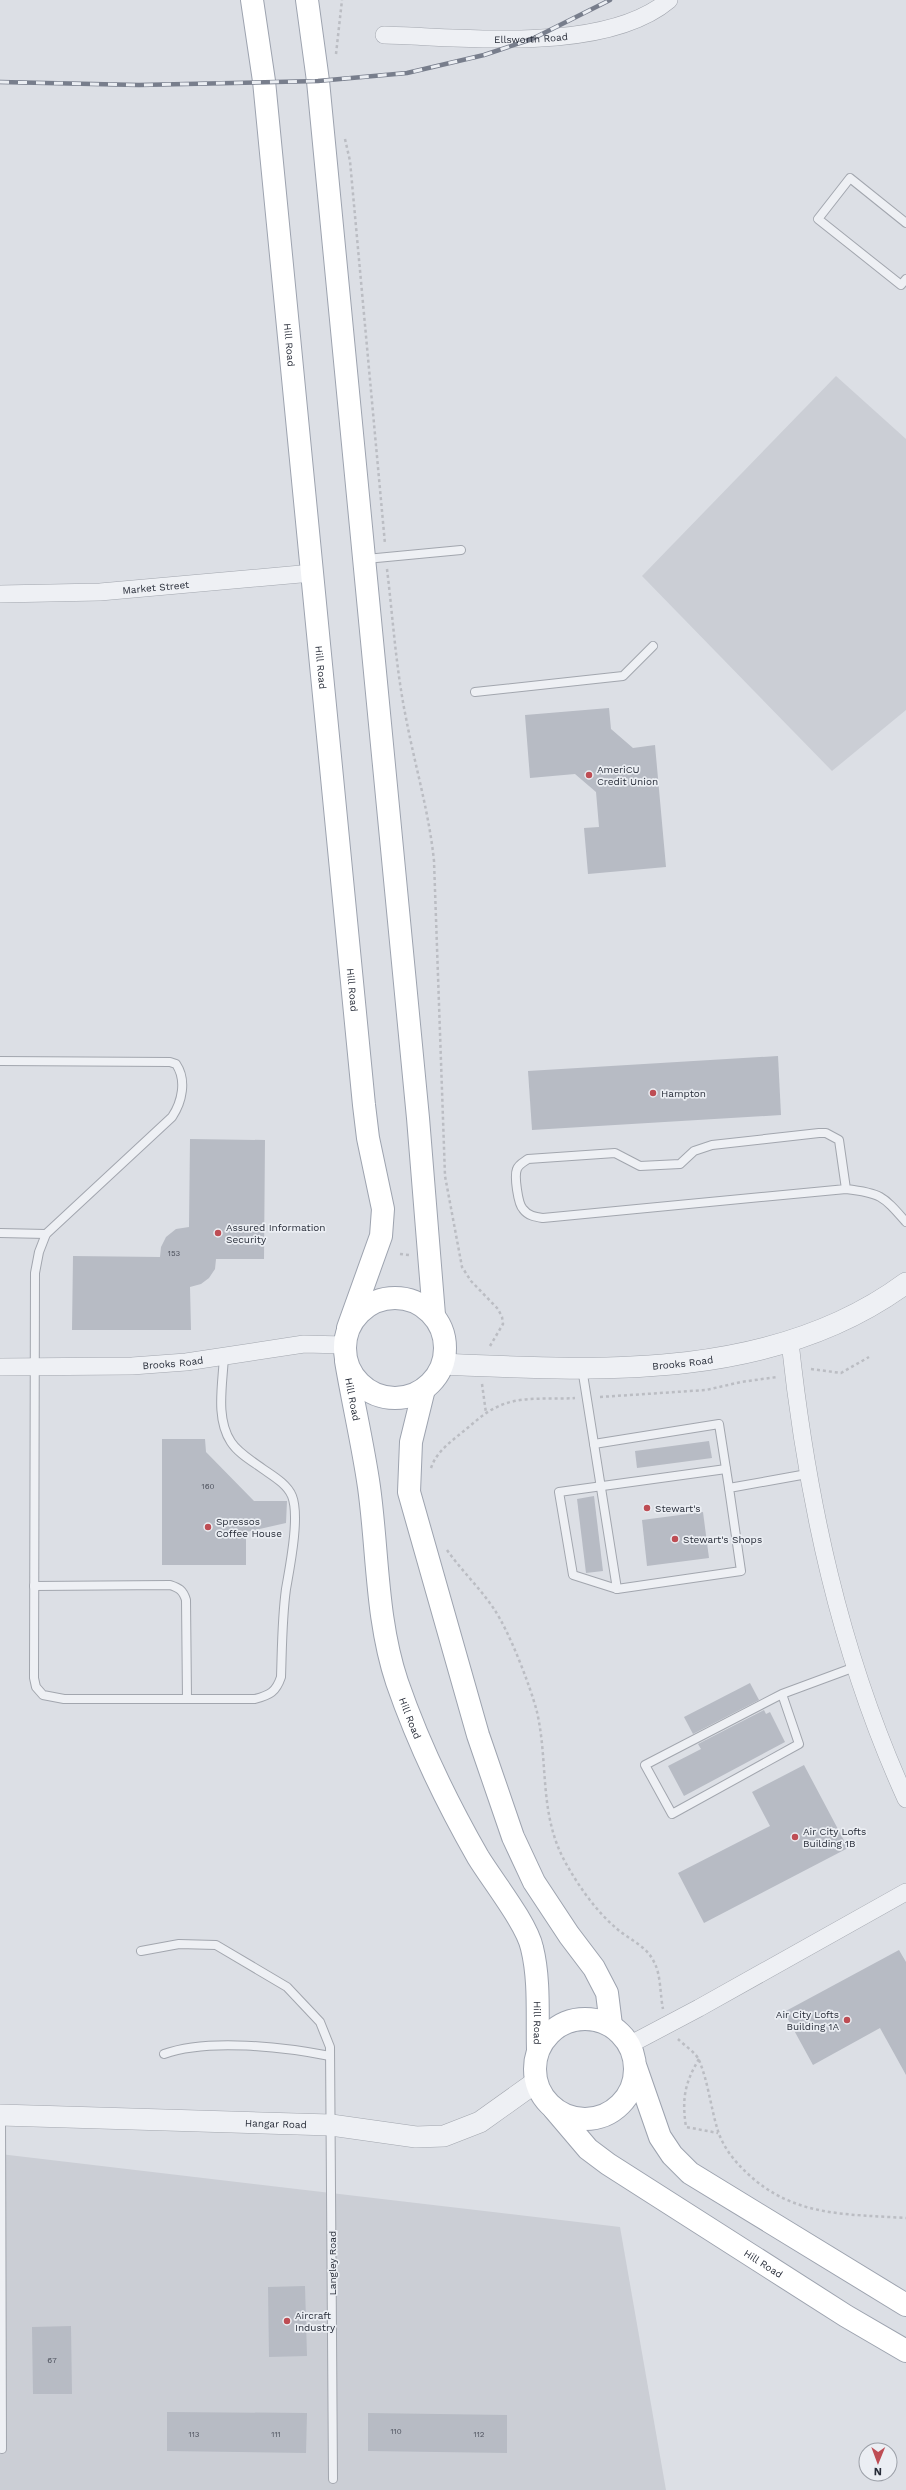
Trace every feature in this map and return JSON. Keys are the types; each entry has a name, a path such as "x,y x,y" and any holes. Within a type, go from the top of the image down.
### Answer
{"main road":[{"name":"Hill Road","path":"252,0 264,81 364,1105 368,1138 383,1209 381,1236 346,1345 369,1486 377,1581 396,1680 415,1732 439,1785 469,1841 517,1918 532,1946 536,1977 538,2050"},
{"path":"307,0 318,80 418,1118 434,1315"},
{"path":"387,1298 404,1298 421,1304 434,1315 443,1330 446,1347 443,1364 435,1378 424,1389 409,1396 393,1398 378,1395 364,1387 353,1376 346,1345 357,1314 371,1303 387,1298"},
{"path":"424,1389 411,1442 409,1492 478,1735 513,1837 534,1882 569,1935 594,1968 607,1993 611,2025"},
{"path":"636,2068 634,2084 626,2099 615,2110 600,2117 584,2119 568,2116 554,2109 543,2097 536,2082 535,2066 538,2050 547,2035 561,2024 577,2019 595,2019 611,2025 624,2037 633,2051 636,2068 660,2137 672,2156 690,2173 906,2305"},
{"name":"Hill Road","path":"554,2109 588,2149 608,2164 812,2294 906,2351"}],"street":[{"name":"Ellsworth Road","path":"384,35 532,39 566,37 631,22 669,0"},
{"name":"Market Street","path":"0,594 100,592 312,572"},
{"name":"Brooks Road","path":"443,1364 534,1368 636,1367 723,1358 790,1342 847,1319 906,1283"},
{"path":"790,1342 807,1474 822,1547 855,1667 879,1736 906,1799"},
{"name":"Brooks Road","path":"0,1367 132,1366 186,1362 304,1344 346,1345"},
{"path":"629,2045 666,2026 906,1892"},
{"name":"Hangar Road","path":"1,2116 331,2126 416,2138 444,2136 480,2122 536,2082"}],"lane":[{"path":"906,223 850,178 818,219 901,285 906,279"},
{"path":"364,559 461,550"},
{"path":"475,692 623,676 653,646"},
{"path":"0,1061 170,1062 176,1064 180,1070 181,1100 172,1117 46,1234 39,1252 35,1273 34,1678 36,1687 43,1695 64,1699 255,1699 270,1695 277,1688 281,1677 286,1590 292,1560 294,1505 292,1495 284,1485 240,1452 231,1442 224,1429 222,1413 224,1355"},
{"path":"846,1189 839,1140 826,1133 712,1145 694,1151 680,1164 640,1166 615,1153 528,1159 520,1164 516,1170 518,1200 523,1210 531,1216 543,1218 846,1189 870,1192 885,1198 906,1222"},
{"path":"0,1233 46,1234"},
{"path":"582,1367 616,1589"},
{"path":"594,1444 719,1424 729,1488 741,1571 616,1589 573,1575 559,1492 726,1469"},
{"path":"729,1488 807,1474"},
{"path":"34,1586 170,1585 179,1588 184,1593 186,1600 187,1699"},
{"path":"782,1694 799,1744 672,1814 645,1765 782,1694 855,1667"},
{"name":"Langley Road","path":"141,1951 179,1944 216,1945 287,1986 320,2022 330,2047 333,2478"},
{"path":"164,2054 178,2049 218,2046 297,2050 330,2056"},
{"path":"1,2116 2,2449"}],"path":[{"path":"335,59 342,0"},
{"path":"344,133 350,161 386,557 399,673 406,717 430,828 434,861 445,1176 462,1267 471,1281 498,1309 502,1317 503,1324 498,1333"},
{"path":"428,1475 435,1457 486,1413 511,1402 556,1397 587,1397 706,1390 741,1382 767,1380 814,1368 841,1373 869,1357"},
{"path":"481,1378 486,1413"},
{"path":"444,1544 460,1569 494,1609 504,1628 528,1686 537,1712 549,1822 556,1846 568,1868 603,1916 616,1929 643,1948 654,1961 659,1974 658,1985 666,2026 699,2059 718,2133 729,2152 758,2184 776,2196 802,2207 828,2213 906,2218"},
{"path":"699,2059 691,2072 685,2090 683,2105 686,2128 718,2133"}],"shaded area":[{"path":"836,376 906,439 906,710 832,771 642,576"},
{"path":"0,2154 620,2227 666,2490 0,2490"}],"building":[{"path":"609,708 611,729 633,748 655,745 666,867 588,874 584,828 599,827 596,792 575,774 530,778 525,715"},
{"path":"778,1056 781,1115 532,1130 528,1071"},
{"name":"Assured Information Security","path":"190,1139 265,1140 264,1259 216,1259 215,1269 209,1278 201,1284 190,1287 191,1330 72,1330 73,1256 160,1257 161,1247 166,1237 176,1229 189,1227"},
{"path":"162,1439 205,1439 206,1452 254,1501 287,1501 286,1523 246,1532 246,1565 162,1565"},
{"path":"709,1441 712,1458 637,1468 635,1451"},
{"path":"594,1496 603,1571 586,1573 577,1499"},
{"name":"Stewart's Shops","path":"703,1512 709,1558 647,1566 642,1520"},
{"path":"750,1683 759,1700 693,1734 684,1717"},
{"path":"764,1710 766,1714 770,1712 785,1742 684,1796 668,1766 701,1749 698,1744"},
{"name":"Air City Lofts Building 1B","path":"804,1765 848,1848 704,1923 678,1873 770,1826 752,1792"},
{"name":"Air City Lofts Building 1A","path":"899,1950 906,1962 906,2075 880,2028 813,2065 784,2012"},
{"name":"Aircraft Industry","path":"305,2286 307,2356 269,2357 268,2287"},
{"path":"71,2326 72,2394 33,2394 32,2327"},
{"path":"167,2412 307,2413 306,2453 167,2451"},
{"path":"368,2413 507,2415 507,2453 368,2451"}],"railway":[{"path":"0,82 139,85 318,81 407,73 484,55 532,39 610,0"}],"place":[{"name":"AmeriCU Credit Union","path":"589,775"},
{"name":"Hampton","path":"653,1093"},
{"name":"Assured Information Security","path":"218,1233"},
{"name":"Stewart's","path":"647,1508"},
{"name":"Spressos Coffee House","path":"208,1527"},
{"name":"Stewart's Shops","path":"675,1539"},
{"name":"Air City Lofts Building 1B","path":"795,1837"},
{"name":"Air City Lofts Building 1A","path":"847,2020"},
{"name":"Aircraft Industry","path":"287,2321"}]}
